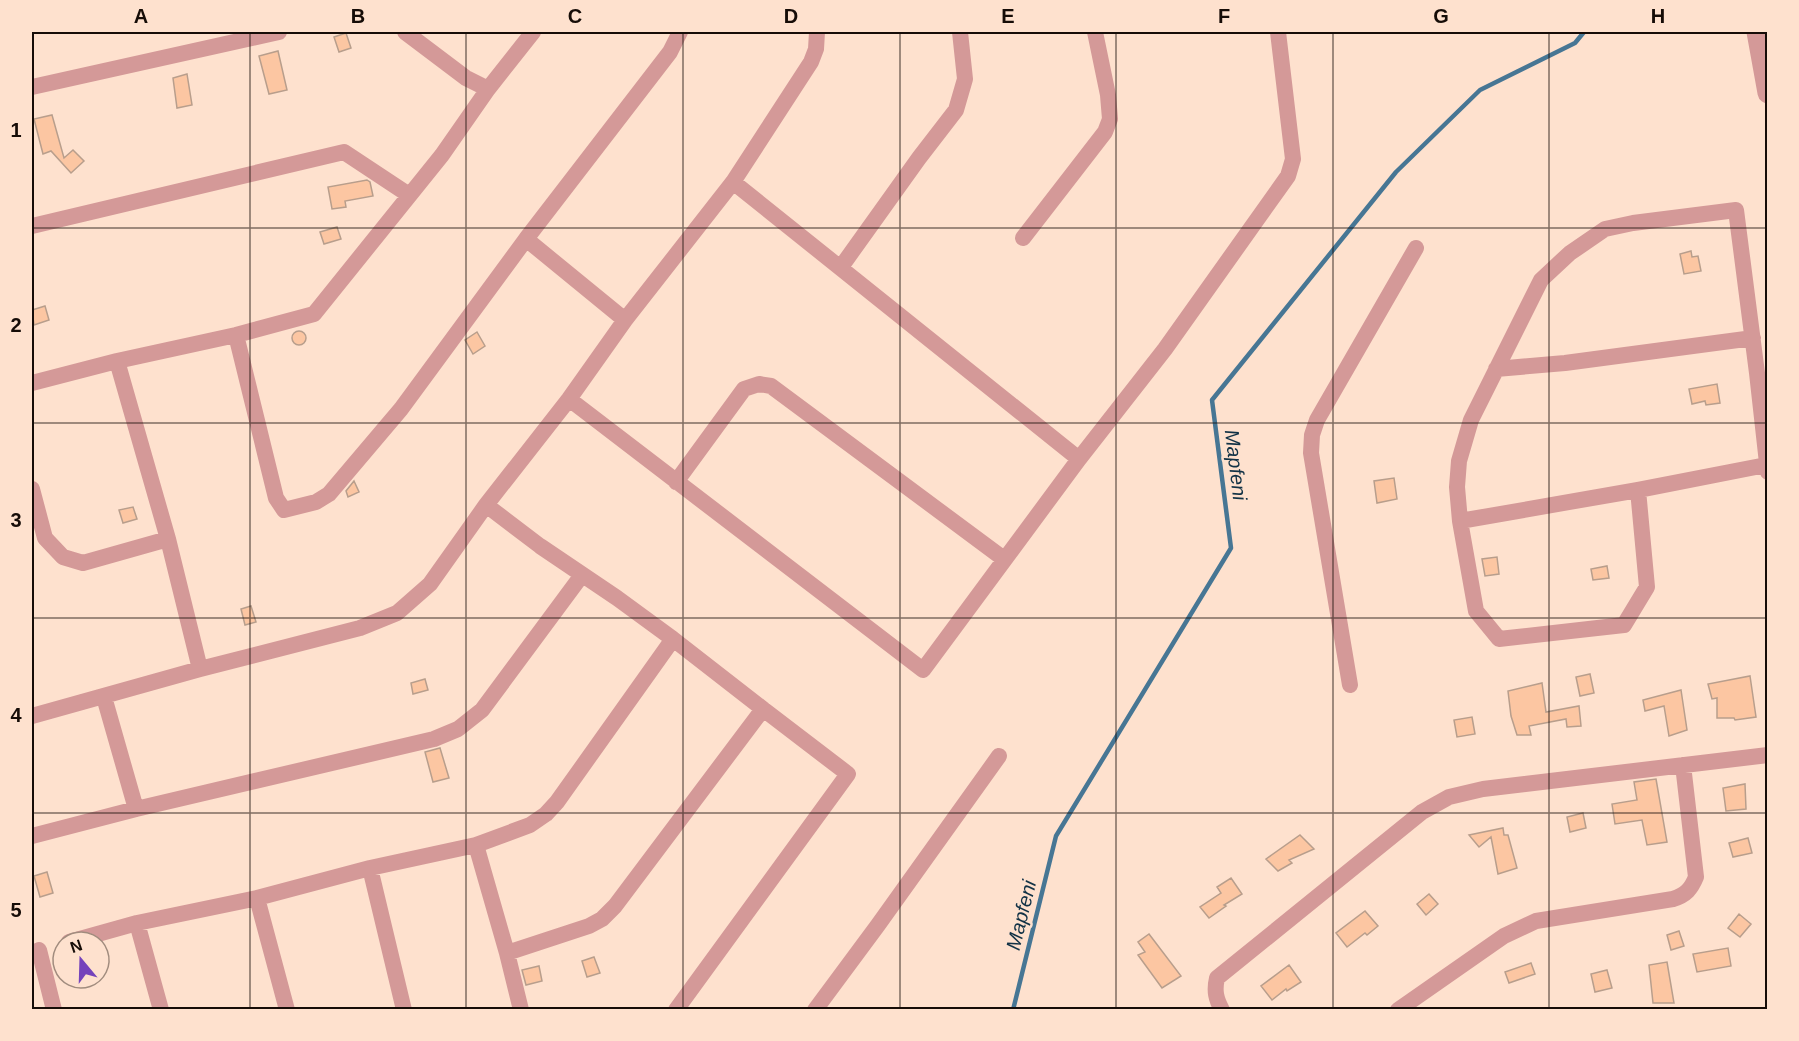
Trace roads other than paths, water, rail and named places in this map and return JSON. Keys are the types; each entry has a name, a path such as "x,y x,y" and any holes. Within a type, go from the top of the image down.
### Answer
{"street":[{"path":"32,87 279,32"},
{"path":"405,32 466,78 488,89"},
{"path":"32,382 236,335 314,314 441,155 488,89 533,32"},
{"path":"236,335 276,498 284,510 316,501 329,494 401,409 526,239 670,52 680,32"},
{"path":"32,716 200,669 360,628 397,613 430,584 486,505 569,399 625,320 733,182 811,62 816,49 817,32"},
{"path":"841,267 956,110 965,79 960,32"},
{"path":"1023,238 1105,132 1110,119 1108,95 1095,32"},
{"path":"569,399 923,670 1079,459 1165,349 1288,176 1293,159 1278,32"},
{"path":"1757,32 1767,86"},
{"path":"32,226 344,152 409,195"},
{"path":"733,182 1079,459"},
{"path":"1460,521 1638,490 1767,468 1736,210 1645,221 1605,229 1570,253 1541,280 1471,420 1459,461 1457,487 1460,521 1476,611 1499,639 1624,625 1647,587 1638,490"},
{"path":"526,239 625,320"},
{"path":"1350,685 1311,453 1312,435 1317,420 1416,248"},
{"path":"1496,369 1632,355 1753,338"},
{"path":"117,361 168,539 200,669"},
{"path":"676,482 744,389 759,384 771,386 1004,559"},
{"path":"32,489 45,538 63,557 83,562 168,539"},
{"path":"486,505 540,546 673,639 848,774 676,1010"},
{"path":"32,836 136,809 434,739 458,729 482,710 582,574"},
{"path":"111,930 476,845 530,825 546,814 557,802 673,639"},
{"path":"104,697 136,809"},
{"path":"507,953 589,926 602,919 615,906 763,709"},
{"path":"1222,1010 1217,1002 1214,989 1217,978 1422,812 1449,797 1483,789 1767,755"},
{"path":"815,1010 999,756"},
{"path":"1398,1010 1504,936 1536,921 1683,896 1692,888 1696,877 1683,765"},
{"path":"476,845 521,1010"},
{"path":"370,868 404,1010"},
{"path":"257,898 287,1010"},
{"path":"137,923 161,1010"},
{"path":"51,947 35,951 54,1010"}],"waterway":[{"name":"Mapfeni","path":"1013,1010 1056,836 1231,548 1212,400 1396,172 1480,90 1575,43 1584,32"}]}
